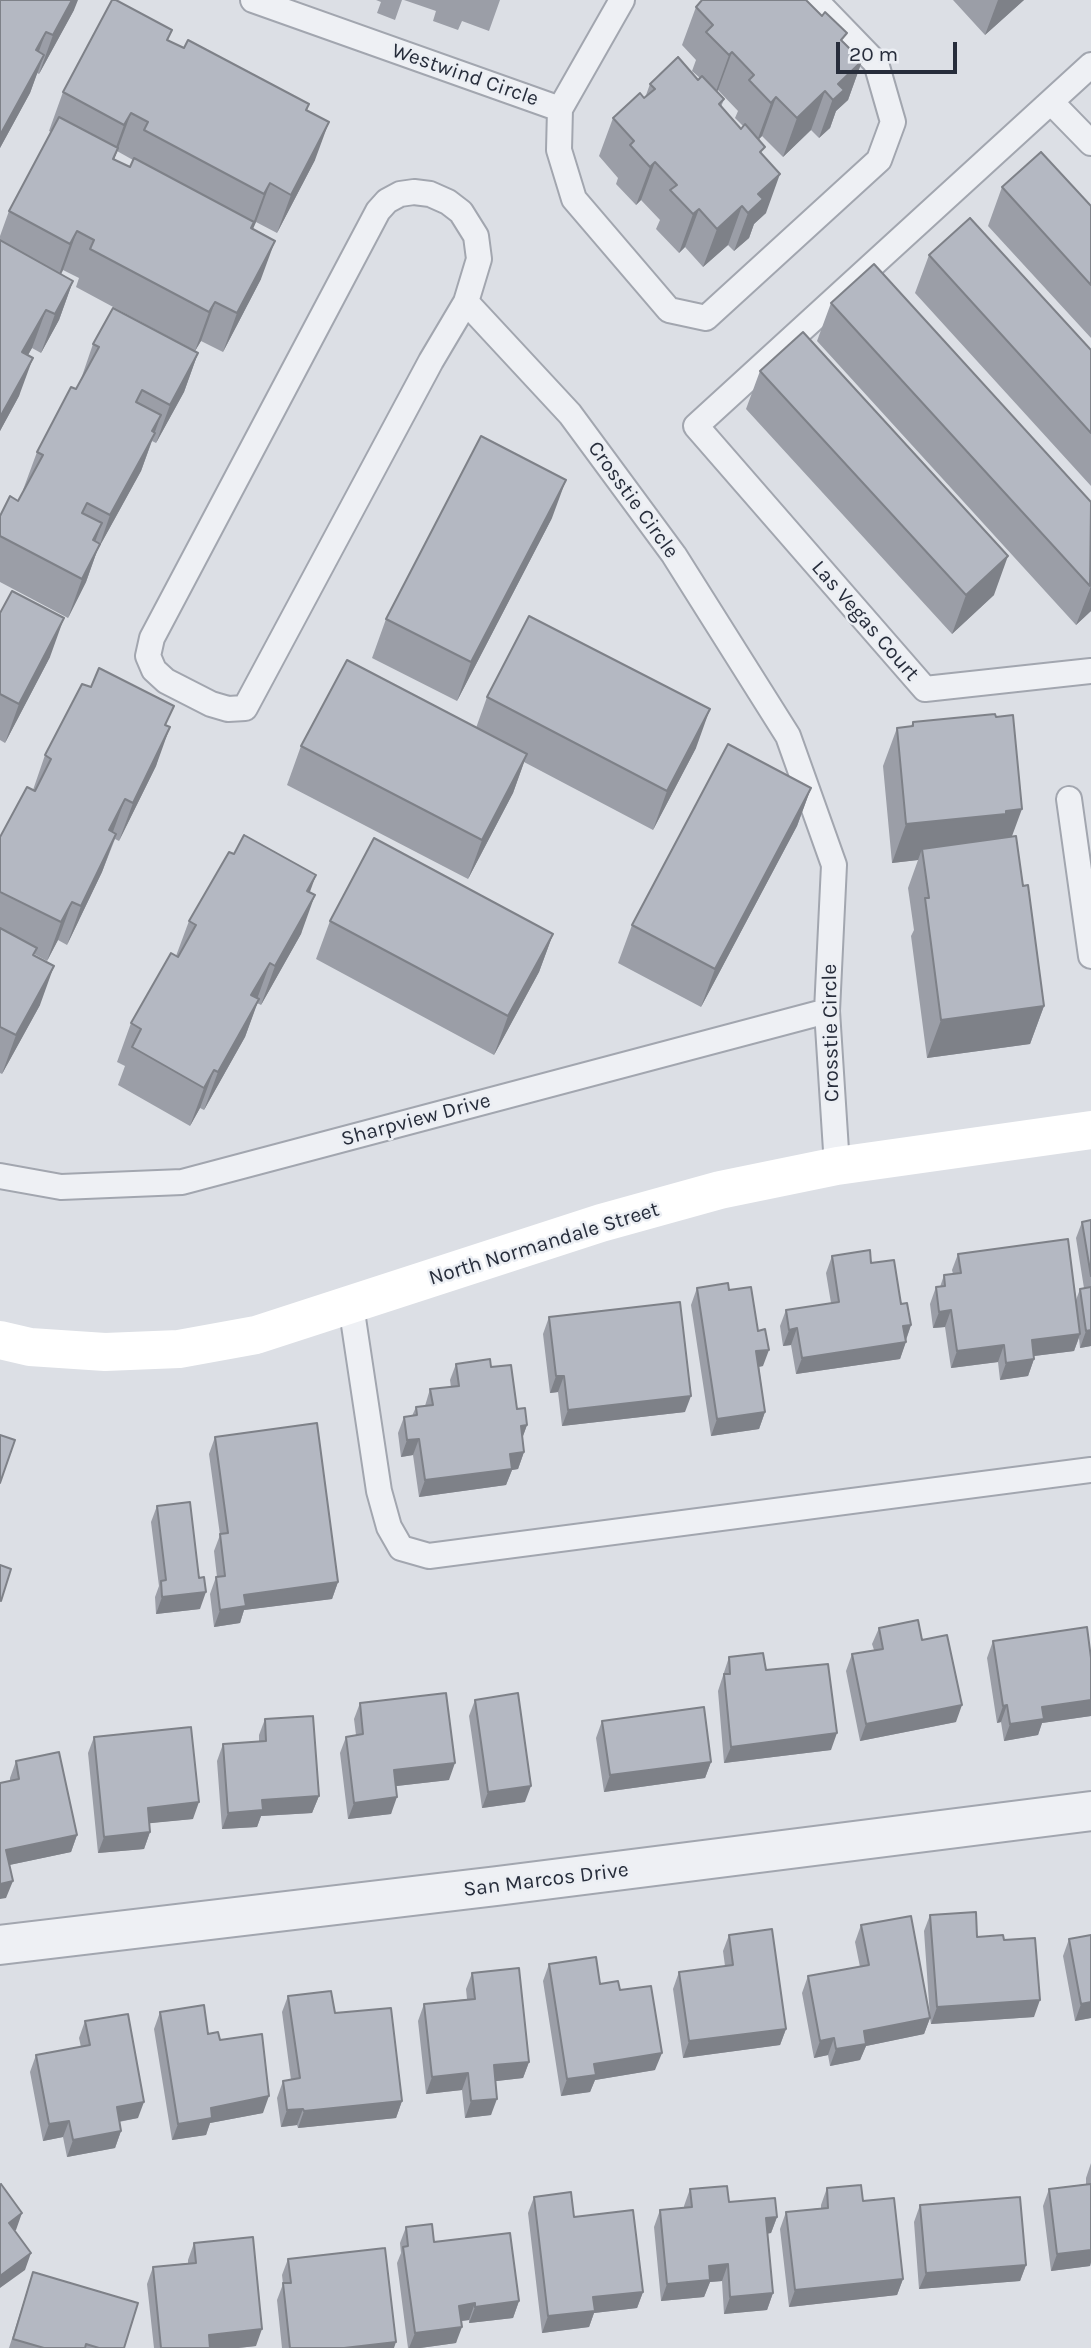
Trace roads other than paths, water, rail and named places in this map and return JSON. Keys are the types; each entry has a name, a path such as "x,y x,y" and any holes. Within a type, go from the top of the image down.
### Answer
{"street":[{"name":"North Normandale Street","path":"0,1340 30,1347 105,1352 179,1349 256,1335 601,1223 720,1190 837,1166 1091,1130"},
{"name":"San Marcos Drive","path":"0,1945 1091,1811"}],"lane":[{"name":"Westwind Circle","path":"253,0 560,108 622,0"},
{"path":"560,108 559,150 575,199 669,310 706,317 879,160 892,122 876,63 815,0"},
{"path":"1091,65 1051,102 1091,143"},
{"name":"Las Vegas Court","path":"1051,102 696,426 925,689 1091,671"},
{"path":"400,194 430,194 448,202 461,212 476,236 479,259 466,302 431,361 245,708 228,709 211,704 166,681 154,670 148,656 152,638 378,211 387,201 400,194"},
{"name":"Crosstie Circle","path":"466,302 570,414 674,555 788,736 834,865 827,1010 837,1166"},
{"path":"1069,799 1091,956"},
{"name":"Sharpview Drive","path":"0,1176 61,1187 182,1182 827,1010"},
{"path":"351,1305 379,1490 389,1527 401,1548 429,1556 1091,1470"}]}
